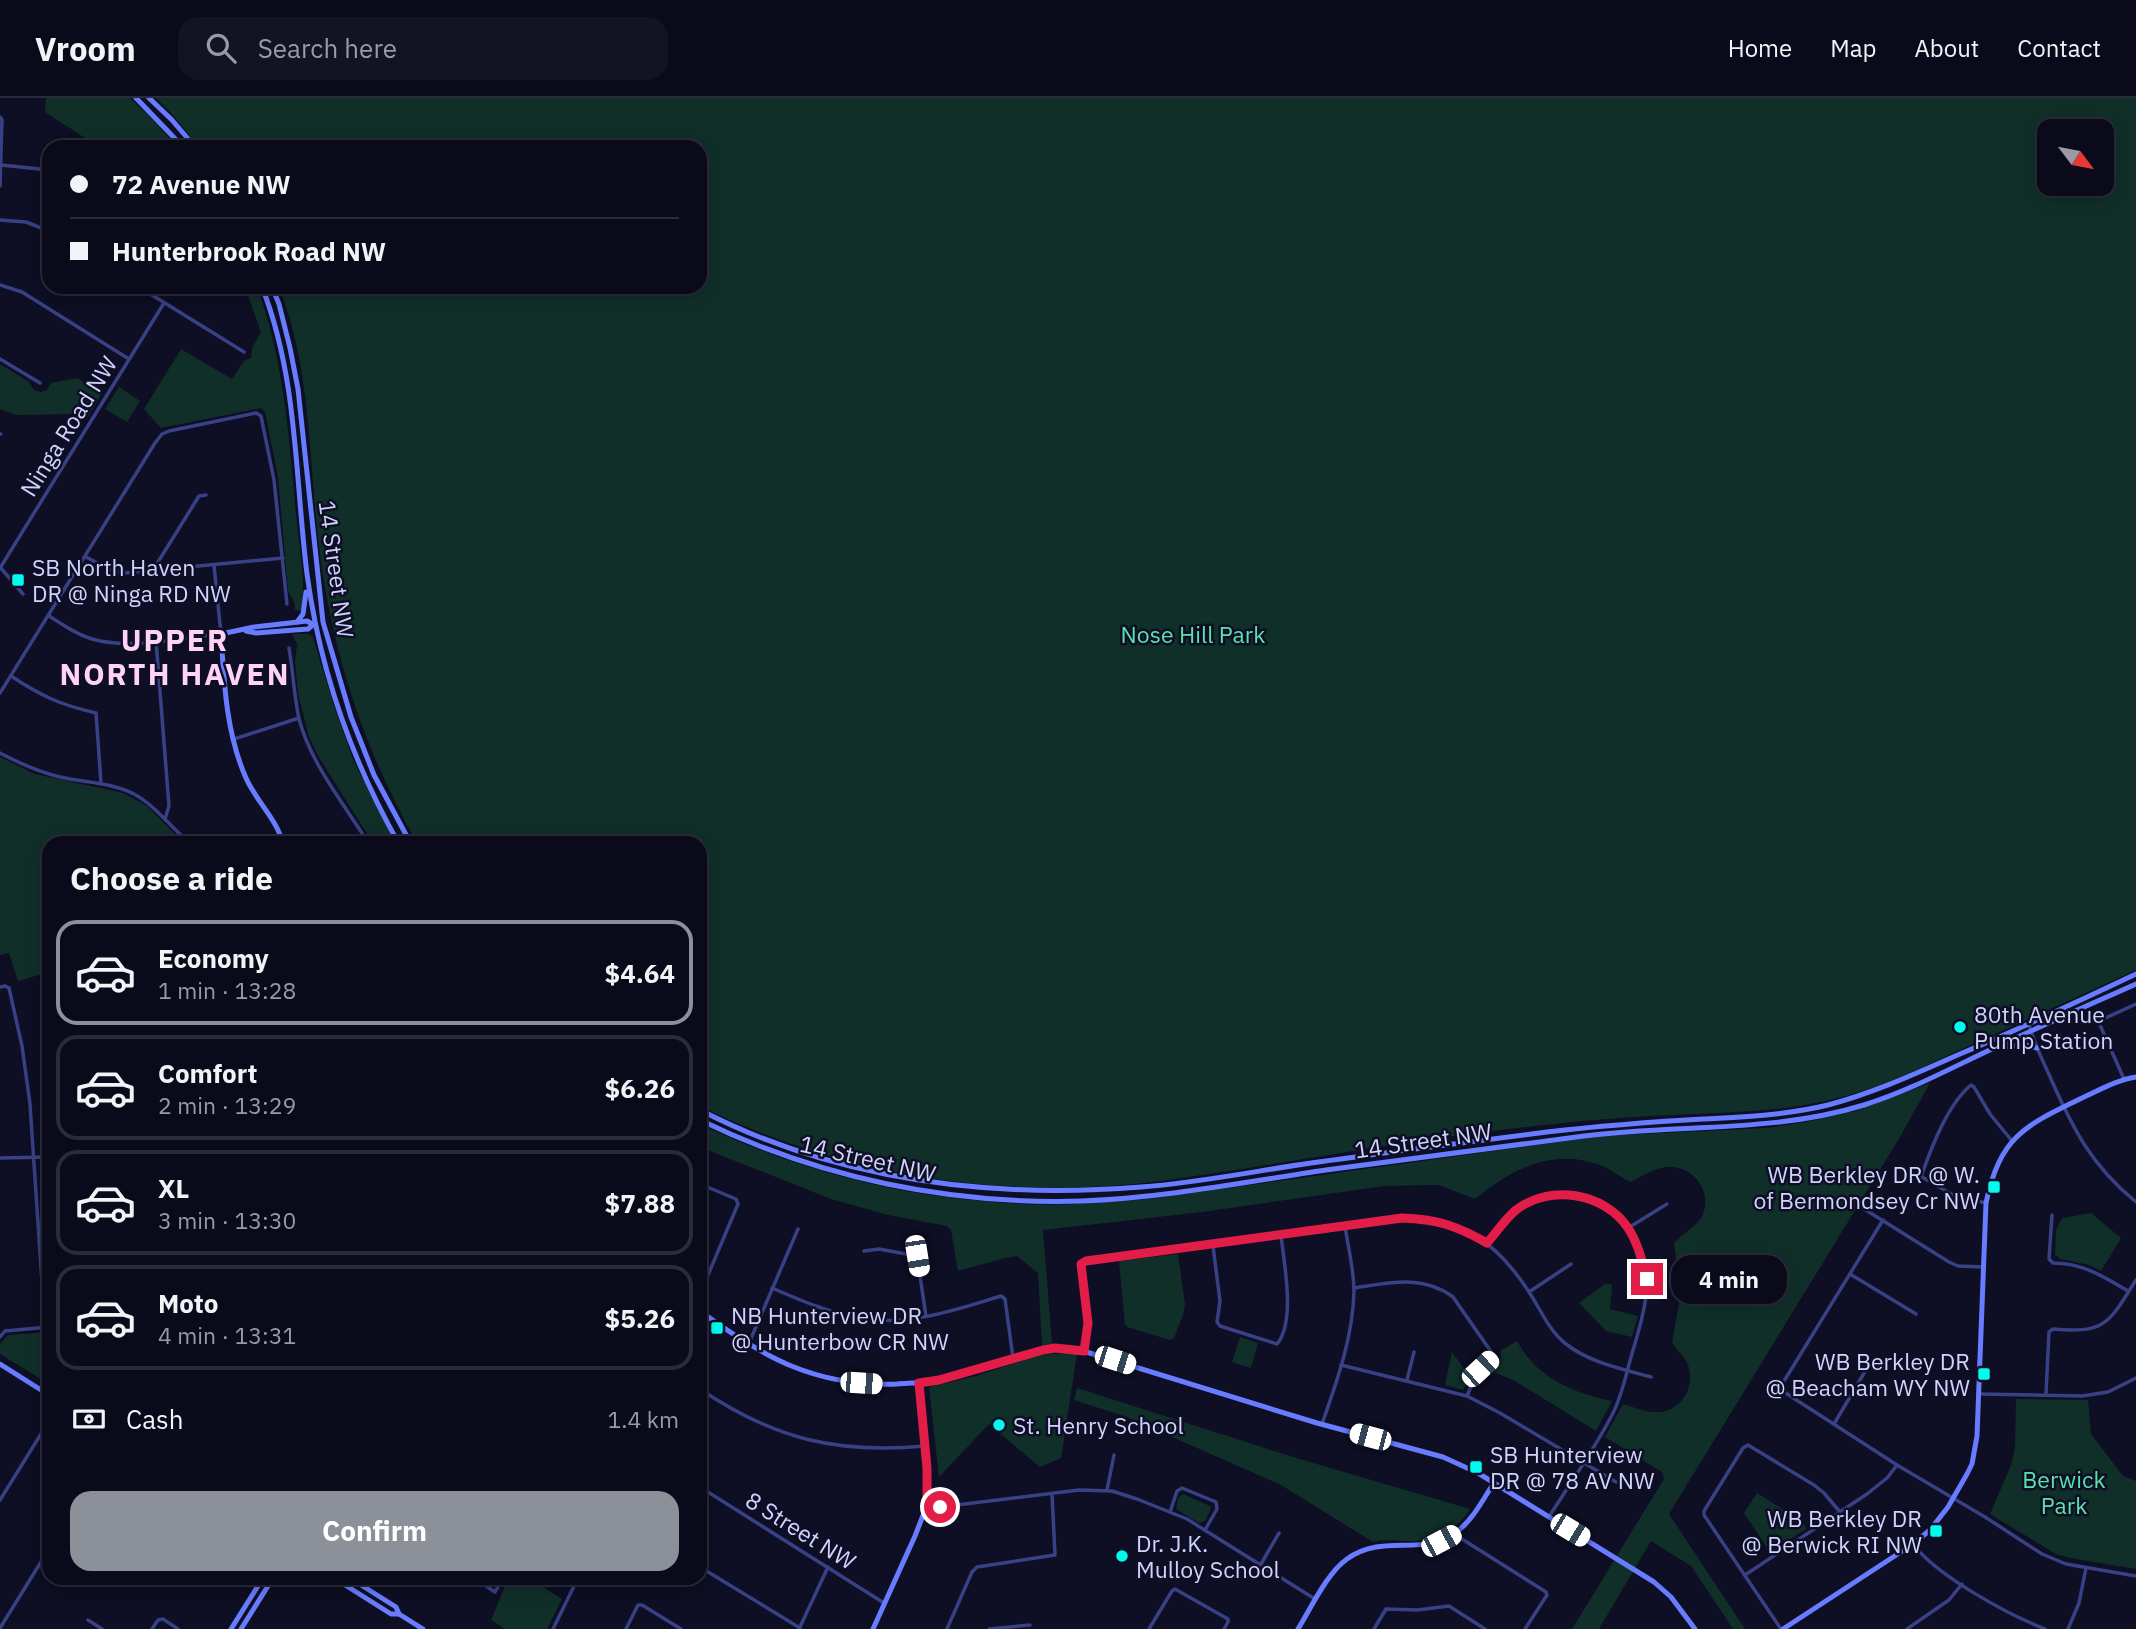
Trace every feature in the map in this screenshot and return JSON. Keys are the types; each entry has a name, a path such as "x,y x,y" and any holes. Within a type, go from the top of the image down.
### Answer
{"main road":[{"path":"136,98 176,140"},
{"path":"149,98 189,140"},
{"name":"14 Street NW","path":"265,294 289,391 313,624 334,699 353,752 395,836"},
{"name":"14 Street NW","path":"275,294 298,390 323,622 342,694 358,737 406,836"},
{"path":"297,622 306,605 307,572"},
{"path":"281,836 248,782 234,739 224,688 221,634 297,622 307,621 313,624"},
{"path":"243,631 256,633 308,629 313,624 323,622"},
{"name":"14 Street NW","path":"707,1113 785,1146 845,1165 896,1176 996,1190 1076,1191 1146,1187 1404,1150 1583,1128 1799,1111 1885,1087 2136,975"},
{"name":"14 Street NW","path":"707,1124 740,1140 799,1161 897,1186 968,1197 1024,1200 1083,1201 1151,1196 1600,1134 1805,1119 1889,1096 2136,984"},
{"path":"2000,1046 2023,1044 2036,1048"},
{"path":"1782,1629 1913,1544 1937,1522 1954,1498 1967,1474 1976,1448 1986,1203 1991,1179 2012,1141 2032,1122 2136,1077"},
{"path":"707,1316 748,1344 795,1368 839,1381 919,1383 1055,1348 1084,1351 1322,1424 1443,1457 1478,1473 1654,1582 1671,1597 1695,1629"},
{"path":"0,1364 42,1391"},
{"path":"873,1629 927,1505 928,1482 919,1383"},
{"path":"1298,1629 1336,1569 1358,1552 1383,1545 1425,1545 1441,1541 1454,1534 1468,1521 1494,1483"},
{"path":"231,1629 259,1585"},
{"path":"241,1629 269,1585"},
{"path":"345,1585 391,1614 399,1614 423,1629"},
{"path":"361,1585 396,1607 399,1614"}],"street":[{"path":"0,117 0,186"},
{"path":"1,165 42,169"},
{"path":"0,220 26,222 42,228"},
{"path":"0,285 22,292 130,359"},
{"path":"150,294 244,352"},
{"name":"Ninga Road NW","path":"0,568 164,303"},
{"path":"0,359 40,383"},
{"path":"0,693 162,434 169,431 256,413 261,416 274,480 287,604"},
{"path":"158,570 158,562 199,496 206,495"},
{"path":"86,556 113,571 125,573 283,558"},
{"path":"49,616 90,639 123,644 221,634 214,565"},
{"path":"0,568 23,594"},
{"path":"156,641 169,806 165,820"},
{"path":"289,648 299,718 308,744 364,836"},
{"path":"11,676 42,696 96,713 101,783"},
{"path":"234,739 299,718"},
{"path":"0,753 54,775 121,788 152,806 182,836"},
{"path":"0,988 9,988 22,1046 30,1104 42,1262"},
{"path":"2124,1080 2100,1026 2101,1020 2136,1004"},
{"path":"2029,1024 2036,1048 2078,1137 2103,1172 2136,1202"},
{"path":"1986,1203 1953,1195 1922,1177 1940,1128 1971,1085 2012,1141"},
{"path":"0,1158 42,1157"},
{"path":"707,1187 736,1199 738,1203 707,1277"},
{"path":"1487,1243 1515,1211 1534,1200 1556,1195 1574,1195 1605,1206 1618,1216 1628,1228 1641,1256 1647,1279 1644,1305 1614,1411 1549,1517"},
{"path":"1628,1228 1667,1203"},
{"path":"1861,1206 1949,1262 1958,1266 1983,1268"},
{"path":"2052,1216 2049,1259 2053,1263 2081,1266 2102,1275 2128,1292"},
{"path":"1084,1351 1088,1323 1081,1264 1086,1261 1402,1218 1443,1222 1487,1243 1510,1265 1546,1322 1566,1345 1598,1361 1651,1377"},
{"path":"1883,1220 1781,1386 1783,1392 2042,1554 2066,1564 2136,1576"},
{"path":"1322,1424 1341,1365 1352,1316 1354,1289 1345,1226"},
{"path":"748,1344 798,1229"},
{"path":"1213,1245 1220,1301 1217,1322 1220,1326 1277,1344 1285,1324 1287,1303 1281,1236"},
{"path":"864,1251 879,1249 917,1256 926,1316"},
{"path":"1529,1293 1571,1264"},
{"path":"1850,1274 1916,1314"},
{"path":"2046,1394 2049,1332 2053,1329 2079,1332 2098,1327 2114,1315 2136,1280"},
{"path":"1354,1289 1399,1282 1419,1282 1434,1286 1453,1297 1492,1353 1492,1359 1476,1374 1467,1396"},
{"path":"772,1288 820,1308 867,1320 926,1316 1001,1296 1005,1298 1013,1358"},
{"path":"0,1337 5,1331 42,1327"},
{"path":"1407,1380 1414,1352"},
{"path":"1834,1425 1870,1363"},
{"path":"1341,1365 1467,1396 1616,1482"},
{"path":"1979,1394 2082,1396 2108,1392 2136,1378"},
{"path":"707,1393 739,1414 775,1431 818,1443 857,1448 925,1446"},
{"path":"0,1500 42,1432"},
{"path":"1782,1629 1704,1515 1704,1511 1743,1448 1748,1445 1814,1485 1840,1512"},
{"path":"1107,1490 1114,1455"},
{"path":"1745,1575 1887,1478 1897,1465"},
{"path":"1170,1512 1177,1491 1182,1488 1216,1502 1217,1509 1205,1530"},
{"path":"927,1505 940,1507 1079,1490 1107,1490 1170,1512 1205,1530 1317,1599"},
{"name":"8 Street NW","path":"707,1491 884,1603"},
{"path":"947,1629 972,1572 977,1567 1055,1555 1052,1494"},
{"path":"1261,1564 1279,1533"},
{"path":"1454,1534 1546,1592 1547,1595 1525,1629"},
{"path":"1913,1544 1931,1563 1962,1584 2011,1614 2045,1629"},
{"path":"0,1628 42,1560"},
{"path":"707,1571 800,1629 828,1567"},
{"path":"2068,1629 2079,1603 2086,1568"},
{"path":"1907,1629 1949,1600 1962,1584"},
{"path":"484,1585 495,1592 499,1585"},
{"path":"555,1628 575,1585"},
{"path":"1149,1629 1175,1589 1228,1619 1224,1629"},
{"path":"626,1629 638,1605 642,1605 681,1629"},
{"path":"1374,1629 1386,1609 1417,1610 1449,1605 1485,1629"},
{"path":"152,1629 158,1620 163,1619 178,1629"},
{"path":"88,1620 102,1629"},
{"path":"989,1629 1030,1625"}],"green space":[{"path":"46,98 130,98 171,140 88,140 45,112"},
{"name":"Nose Hill Park","path":"156,98 2136,98 2136,970 1909,1073 1859,1092 1821,1102 1758,1110 1614,1118 1517,1128 1145,1183 1022,1187 911,1175 803,1148 707,1109 707,836 414,836 410,830 388,787 362,725 333,628 321,562 302,375 281,294 707,294 707,140 193,140"},
{"path":"247,294 259,294 274,342 279,371 288,428 302,563 302,611 295,610 288,591 278,477 265,412 261,408 161,428 144,409 181,349 232,379 244,361 251,358 252,348 261,332"},
{"path":"0,364 29,382 34,390 41,392 47,390 51,383 77,378 102,393 88,417 74,414 16,415 0,409"},
{"path":"119,387 140,401 127,422 105,409"},
{"path":"292,634 309,634 313,637 354,762 391,836 369,836 318,756 309,737 298,694 295,662 297,644"},
{"path":"0,757 35,774 123,793 147,806 177,836 42,836 42,974 18,981 9,953 0,955"},
{"path":"1930,1083 1900,1137 1669,1514 1745,1629 1733,1629 1691,1566 1651,1541 1599,1629 1572,1629 1664,1479 1662,1472 1605,1437 1623,1404 1648,1411 1665,1411 1679,1404 1688,1390 1690,1374 1687,1362 1672,1342 1681,1293 1674,1243 1693,1227 1705,1208 1704,1191 1689,1172 1673,1167 1662,1168 1631,1182 1597,1164 1563,1159 1547,1161 1517,1171 1475,1199 1439,1185 1384,1186 1202,1212 1043,1230 1052,1344 1042,1345 1038,1273 1017,1256 958,1271 951,1230 947,1226 888,1215 831,1199 707,1150 707,1127 817,1170 898,1189 981,1201 1086,1203 1150,1199 1601,1136 1767,1128 1856,1111"},
{"path":"2091,1213 2121,1238 2101,1271 2055,1255 2056,1230 2062,1218"},
{"path":"1178,1254 1185,1304 1174,1338 1170,1340 1127,1327 1119,1261"},
{"path":"1605,1284 1611,1284 1612,1288 1610,1309 1638,1316 1632,1337 1606,1331 1579,1303"},
{"path":"42,1333 42,1380 0,1354 0,1344 8,1335"},
{"path":"1240,1337 1258,1343 1251,1368 1232,1362"},
{"path":"1517,1341 1535,1365 1557,1382 1612,1401 1596,1431 1515,1381 1486,1369 1498,1363 1500,1351"},
{"path":"1452,1352 1470,1377 1463,1390 1445,1385"},
{"name":"St. Henry School","path":"1077,1354 1061,1458 1040,1467 989,1424 939,1477 929,1387 976,1376 1040,1355"},
{"path":"1077,1388 1293,1457 1470,1509 1451,1530 1435,1538 1373,1542 1281,1485 1127,1417 1074,1400"},
{"name":"Berwick Park","path":"2016,1399 2088,1400 2091,1434 2123,1476 2136,1481 2136,1569 2056,1554 1990,1514 2011,1465 2015,1448"},
{"path":"1757,1493 1803,1522 1806,1529 1770,1552 1744,1513"},
{"path":"1183,1494 1210,1506 1205,1521 1199,1523 1176,1509 1178,1498"},
{"path":"506,1585 540,1585 562,1599 547,1629 505,1629 491,1620"}],"place":[{"name":"SB North Haven DR @ Ninga RD NW","path":"18,580"},
{"name":"80th Avenue Pump Station","path":"1960,1027"},
{"name":"WB Berkley DR @ W. of Bermondsey Cr NW","path":"1994,1187"},
{"name":"NB Hunterview DR @ Hunterbow CR NW","path":"717,1328"},
{"name":"WB Berkley DR @ Beacham WY NW","path":"1984,1374"},
{"name":"St. Henry School","path":"999,1425"},
{"name":"SB Hunterview DR @ 78 AV NW","path":"1476,1467"},
{"name":"WB Berkley DR @ Berwick RI NW","path":"1936,1531"},
{"name":"Dr. J.K. Mulloy School","path":"1122,1556"}],"district":[{"name":"UPPER NORTH HAVEN","path":"175,656"}],"route":[{"path":"940,1507 927,1505 927,1468 919,1383 939,1380 1043,1350 1055,1348 1084,1351 1088,1323 1081,1264 1086,1261 1402,1218 1443,1222 1487,1243 1515,1211 1534,1200 1556,1195 1574,1195 1605,1206 1618,1216 1628,1228 1641,1256 1647,1279"}]}
